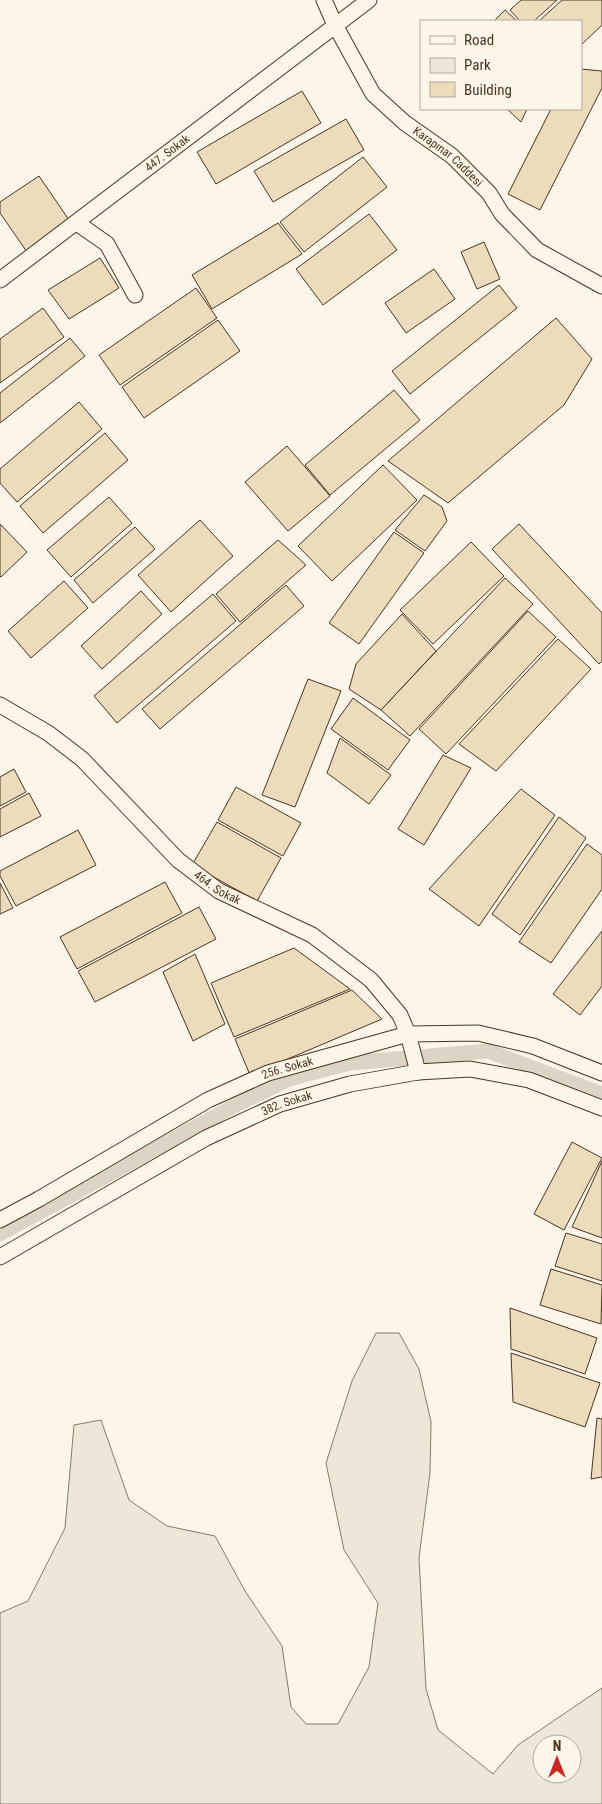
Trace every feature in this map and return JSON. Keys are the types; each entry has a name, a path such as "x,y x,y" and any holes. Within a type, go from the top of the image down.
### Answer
{"street":[{"name":"Karapınar Caddesi","path":"324,0 335,26 373,94 405,123 452,156 489,193 502,214 537,250 602,286"},
{"name":"447. Sokak","path":"0,280 369,0"},
{"path":"77,223 107,244 135,295"},
{"name":"464. Sokak","path":"0,705 48,733 82,759 178,860 219,890 312,935 372,980 400,1014 410,1040 418,1071"},
{"name":"256. Sokak","path":"0,1220 66,1184 208,1100 268,1073 410,1040 478,1033 533,1046 602,1072"},
{"name":"382. Sokak","path":"0,1257 206,1138 280,1104 350,1084 418,1071 470,1069 529,1080 602,1108"}],"green space":[{"path":"376,1333 399,1333 419,1369 431,1422 430,1473 419,1558 426,1689 438,1730 493,1774 518,1745 532,1736 532,1784 582,1784 582,1734 534,1734 602,1688 602,1804 0,1804 0,1613 28,1601 65,1528 74,1425 101,1420 129,1500 167,1526 215,1536 245,1591 282,1646 291,1707 306,1724 338,1724 369,1667 378,1603 344,1550 326,1463 352,1381"}],"building":[{"path":"521,0 557,0 535,20 519,20 510,10"},
{"path":"562,0 602,0 602,25 582,44 582,20 540,20"},
{"path":"505,10 516,20 495,20"},
{"path":"582,69 602,71 602,88 540,210 508,194 550,110 582,110"},
{"path":"302,91 321,123 216,184 197,152"},
{"path":"508,110 527,110 521,122"},
{"path":"346,119 364,150 273,202 254,171"},
{"path":"363,157 387,187 304,252 280,222"},
{"path":"39,176 71,223 27,252 0,213 0,202"},
{"path":"369,214 397,250 323,305 296,269"},
{"path":"278,223 302,254 212,309 192,275"},
{"path":"484,242 500,279 477,289 461,252"},
{"path":"100,258 119,288 69,319 48,290"},
{"path":"434,269 455,299 406,333 385,303"},
{"path":"499,285 517,308 410,394 392,371"},
{"path":"196,288 217,318 120,385 99,355"},
{"path":"43,308 64,337 0,383 0,339"},
{"path":"556,318 592,359 564,405 448,503 388,461"},
{"path":"218,320 240,351 144,418 122,387"},
{"path":"70,338 85,356 0,423 0,393"},
{"path":"394,390 420,420 330,495 305,465"},
{"path":"79,402 102,429 17,502 0,483 0,469"},
{"path":"105,433 128,460 43,533 20,506"},
{"path":"287,446 330,496 288,531 245,482"},
{"path":"383,465 417,500 332,581 298,546"},
{"path":"424,495 442,507 447,521 425,551 395,530"},
{"path":"109,497 132,523 71,577 47,550"},
{"path":"200,520 233,556 171,612 138,575"},
{"path":"0,524 27,552 1,577 0,576"},
{"path":"519,524 602,613 602,661 599,664 492,549"},
{"path":"135,527 155,549 93,603 74,580"},
{"path":"394,532 424,553 359,644 329,623"},
{"path":"278,540 306,565 240,622 216,594"},
{"path":"471,542 504,576 433,644 400,610"},
{"path":"505,578 533,604 410,736 381,710"},
{"path":"64,581 88,608 31,658 8,631"},
{"path":"286,585 304,606 160,729 142,709"},
{"path":"141,591 162,614 102,669 81,646"},
{"path":"213,594 236,621 117,723 94,696"},
{"path":"528,611 556,637 446,754 419,729"},
{"path":"402,614 436,651 381,710 349,689 356,664"},
{"path":"558,639 591,669 496,771 459,744"},
{"path":"308,679 341,691 295,807 262,795"},
{"path":"353,698 410,740 388,770 331,729"},
{"path":"340,738 391,775 369,804 327,773"},
{"path":"443,755 471,768 424,845 398,829"},
{"path":"14,769 26,792 0,806 0,777"},
{"path":"236,787 301,823 283,856 218,820"},
{"path":"521,789 555,815 479,926 429,889"},
{"path":"29,793 41,816 0,837 0,809"},
{"path":"559,817 586,838 520,935 492,914"},
{"path":"217,822 281,858 257,901 192,865"},
{"path":"78,830 96,865 16,906 0,876 0,871"},
{"path":"587,844 602,855 602,889 551,963 519,942"},
{"path":"165,882 182,913 77,969 60,937"},
{"path":"0,883 13,908 0,914"},
{"path":"199,907 216,939 95,1002 78,971"},
{"path":"602,931 602,986 580,1015 553,994"},
{"path":"294,948 350,989 234,1037 211,983"},
{"path":"195,954 225,1024 193,1041 163,972"},
{"path":"352,990 382,1019 250,1075 235,1039"},
{"path":"572,1142 602,1158 564,1230 534,1214"},
{"path":"602,1161 602,1238 572,1227"},
{"path":"566,1233 602,1244 602,1281 555,1266"},
{"path":"551,1269 602,1285 601,1324 540,1305"},
{"path":"510,1308 597,1338 585,1374 511,1349"},
{"path":"511,1353 600,1383 585,1427 513,1402"},
{"path":"597,1418 602,1419 602,1477 591,1479"}],"waterway":[{"path":"0,1234 236,1105 289,1079 350,1063 488,1051 602,1094"}]}
